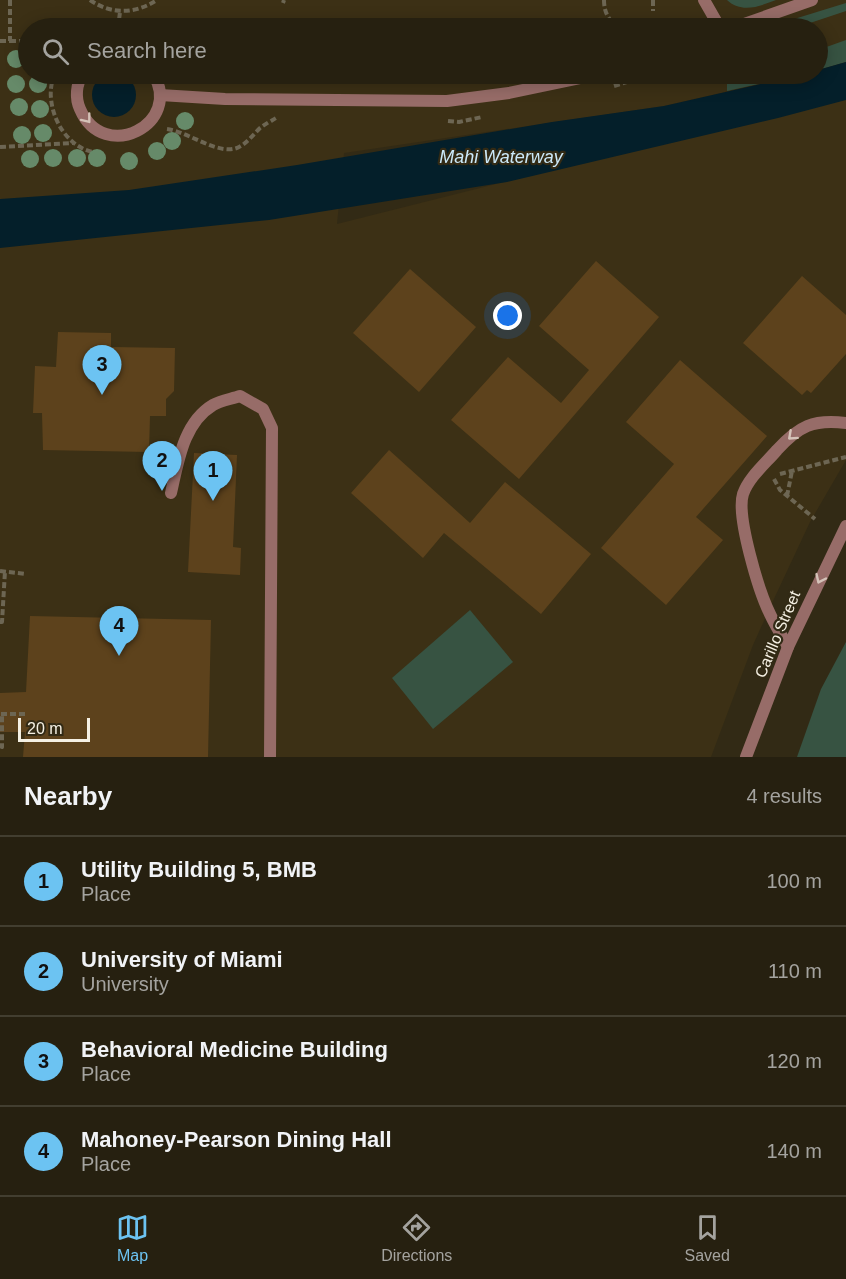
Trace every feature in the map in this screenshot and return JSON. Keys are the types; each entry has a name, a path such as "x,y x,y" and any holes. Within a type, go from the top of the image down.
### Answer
{"street":[{"path":"704,0 714,18"},
{"path":"761,18 812,0"},
{"path":"79,84 77,91 78,104 83,117 92,127 104,134 117,136 131,135 153,118 159,106 158,84"},
{"path":"160,95 180,98 447,101 509,93 552,84"},
{"path":"171,493 182,445 194,423 212,405 240,396 263,408 272,428 270,757"},
{"path":"788,647 763,599 743,522 741,506 744,492 750,480 792,434 805,426 819,422 846,423"},
{"name":"Carillo Street","path":"746,757 788,647 846,526"}],"path":[{"path":"10,0 10,41"},
{"path":"90,0 111,11 120,12 138,10 157,0"},
{"path":"604,0 604,10 608,18"},
{"path":"653,0 653,11"},
{"path":"119,18 120,12"},
{"path":"0,41 18,41"},
{"path":"52,84 50,96 55,117"},
{"path":"0,147 73,143"},
{"path":"815,519 787,496 776,484 773,476 846,457"},
{"path":"787,496 792,471"},
{"path":"0,621 2,622 3,571 26,574"},
{"path":"0,746 3,747 1,714 26,714"}],"shaded area":[{"path":"0,0 846,0 846,62 828,67 828,18 18,18 18,84 760,84 664,106 344,153 337,224 846,96 846,460 810,522 753,645 711,757 0,757"}],"green space":[{"path":"727,0 776,0 745,8"},
{"path":"846,3 846,11 825,18 797,18"},
{"path":"846,40 846,62 828,67 828,46"},
{"path":"727,84 759,84 727,91"},
{"path":"470,610 513,662 433,729 392,678"},
{"path":"846,642 846,757 797,757 821,689"}],"water":[{"name":"Mahi Waterway","path":"846,62 846,100 507,182 269,220 0,248 0,199 129,190 297,165 552,122 664,106 760,84 828,84 828,67"},
{"path":"96,84 132,84 136,95 134,103 122,115 114,117 106,115 94,103 92,95"}],"building":[{"path":"596,261 659,317 519,479 451,420 508,357 561,403 589,370 539,326"},
{"path":"410,269 476,327 419,392 353,333"},
{"path":"802,276 846,315 846,354 811,393 807,390 802,395 743,343"},
{"path":"58,332 111,333 111,347 175,348 174,391 166,399 166,416 150,416 149,452 43,450 42,413 33,413 35,366 56,367"},
{"path":"680,360 767,436 696,517 723,540 666,605 601,548 674,464 626,422"},
{"path":"389,450 470,523 505,482 591,554 541,614 444,533 423,558 351,493"},
{"path":"194,453 237,455 233,547 241,548 240,575 188,572"},
{"path":"30,616 211,620 208,757 23,757 25,732 0,732 0,693 26,692"}],"place":[{"name":"Behavioral Medicine Building","path":"102,395"},
{"name":"University of Miami","path":"162,491"},
{"name":"Utility Building 5, BMB","path":"213,501"},
{"name":"Mahoney-Pearson Dining Hall","path":"119,656"}]}
